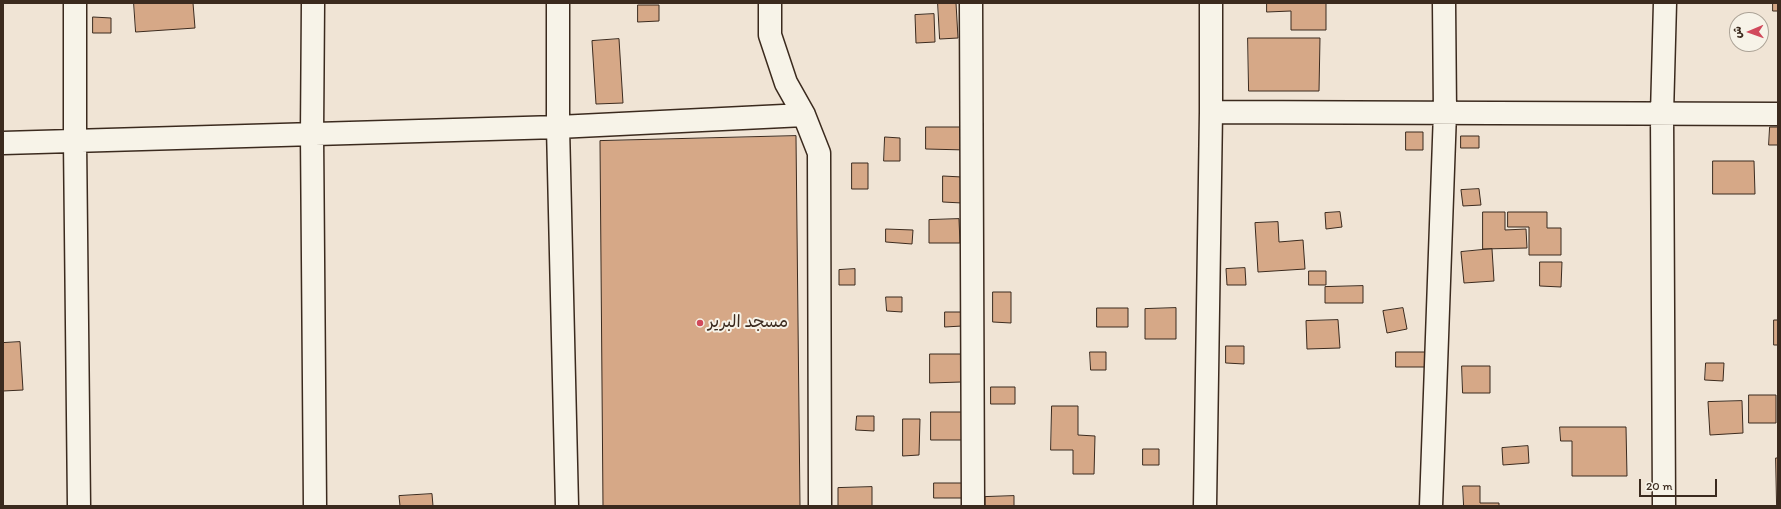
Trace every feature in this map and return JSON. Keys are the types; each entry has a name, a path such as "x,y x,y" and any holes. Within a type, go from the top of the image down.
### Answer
{"street":[{"path":"75,3 79,506"},
{"path":"313,3 312,134 315,506"},
{"path":"558,3 558,127 568,506"},
{"path":"770,3 770,35 786,83 804,115 819,153 820,506"},
{"path":"971,3 973,506"},
{"path":"1205,506 1211,112 1211,3"},
{"path":"1431,506 1445,112 1444,3"},
{"path":"1664,506 1662,114 1665,3"},
{"path":"1211,112 1778,114"},
{"path":"3,143 558,127 804,115"}],"building":[{"path":"134,3 193,3 195,28 136,32"},
{"path":"938,3 956,3 958,38 940,39"},
{"path":"1267,3 1326,3 1326,30 1291,30 1291,11 1267,12"},
{"path":"1773,3 1778,3 1778,11 1773,11"},
{"path":"638,5 659,5 659,21 638,22"},
{"path":"934,14 935,42 916,43 915,15"},
{"path":"93,17 111,18 111,33 93,33"},
{"path":"1248,38 1320,38 1319,91 1249,91"},
{"path":"619,39 623,103 596,104 592,41"},
{"path":"926,127 966,127 966,150 926,149"},
{"path":"1770,127 1778,127 1778,145 1769,145"},
{"path":"1406,132 1423,132 1423,150 1406,150"},
{"name":"مسجد البرير","path":"796,136 800,506 603,506 600,141"},
{"path":"1461,136 1479,136 1479,148 1461,148"},
{"path":"885,137 900,138 900,161 884,161"},
{"path":"1713,161 1754,161 1755,194 1713,194"},
{"path":"852,163 868,163 868,189 852,189"},
{"path":"943,176 962,177 962,203 943,202"},
{"path":"1479,189 1481,205 1463,206 1461,190"},
{"path":"1340,212 1342,227 1326,229 1325,213"},
{"path":"1483,212 1505,212 1505,230 1526,229 1527,248 1483,249"},
{"path":"1508,212 1547,212 1547,228 1561,228 1561,255 1529,255 1529,227 1508,227"},
{"path":"959,219 960,243 929,243 929,220"},
{"path":"1278,222 1279,242 1303,240 1305,269 1258,272 1255,223"},
{"path":"886,229 913,230 912,244 886,242"},
{"path":"1492,249 1494,281 1464,283 1461,252"},
{"path":"1540,262 1562,262 1561,287 1540,286"},
{"path":"1245,268 1246,285 1227,285 1226,269"},
{"path":"855,269 855,285 839,285 839,270"},
{"path":"1309,271 1326,271 1326,285 1309,285"},
{"path":"1363,286 1363,303 1325,303 1325,287"},
{"path":"993,292 1011,292 1011,323 993,322"},
{"path":"886,297 902,297 902,312 887,311"},
{"path":"1097,308 1128,308 1128,327 1097,327"},
{"path":"1176,308 1176,339 1145,339 1145,309"},
{"path":"1403,308 1407,329 1387,333 1383,311"},
{"path":"945,312 962,312 962,326 945,327"},
{"path":"1338,320 1340,348 1307,349 1306,321"},
{"path":"1774,320 1778,320 1778,345 1774,345"},
{"path":"20,342 23,390 3,391 3,343"},
{"path":"1226,346 1244,346 1244,364 1226,363"},
{"path":"1090,352 1106,352 1106,370 1091,370"},
{"path":"1396,352 1431,352 1431,367 1396,367"},
{"path":"930,354 961,354 961,382 930,383"},
{"path":"1706,363 1724,363 1723,381 1705,380"},
{"path":"1462,366 1490,366 1490,393 1463,393"},
{"path":"991,387 1015,387 1015,404 991,404"},
{"path":"1749,395 1776,395 1776,423 1749,423"},
{"path":"1742,401 1743,433 1710,435 1708,402"},
{"path":"1052,406 1078,406 1078,435 1095,436 1094,474 1073,474 1073,450 1051,450"},
{"path":"931,412 963,412 963,440 931,440"},
{"path":"857,416 874,416 874,431 856,430"},
{"path":"903,419 920,419 919,455 903,456"},
{"path":"1560,427 1626,427 1627,476 1572,476 1572,441 1561,441"},
{"path":"1528,446 1529,463 1503,465 1502,448"},
{"path":"1143,449 1159,449 1159,465 1143,465"},
{"path":"1776,458 1778,458 1778,506 1777,506"},
{"path":"934,483 963,483 963,498 934,498"},
{"path":"1463,486 1480,486 1480,503 1499,503 1499,506 1464,506"},
{"path":"872,487 872,506 838,506 838,488"},
{"path":"432,494 433,506 400,506 399,496"},
{"path":"1014,496 1014,506 985,506 985,497"}],"place":[{"name":"مسجد البرير","path":"700,323"}]}
